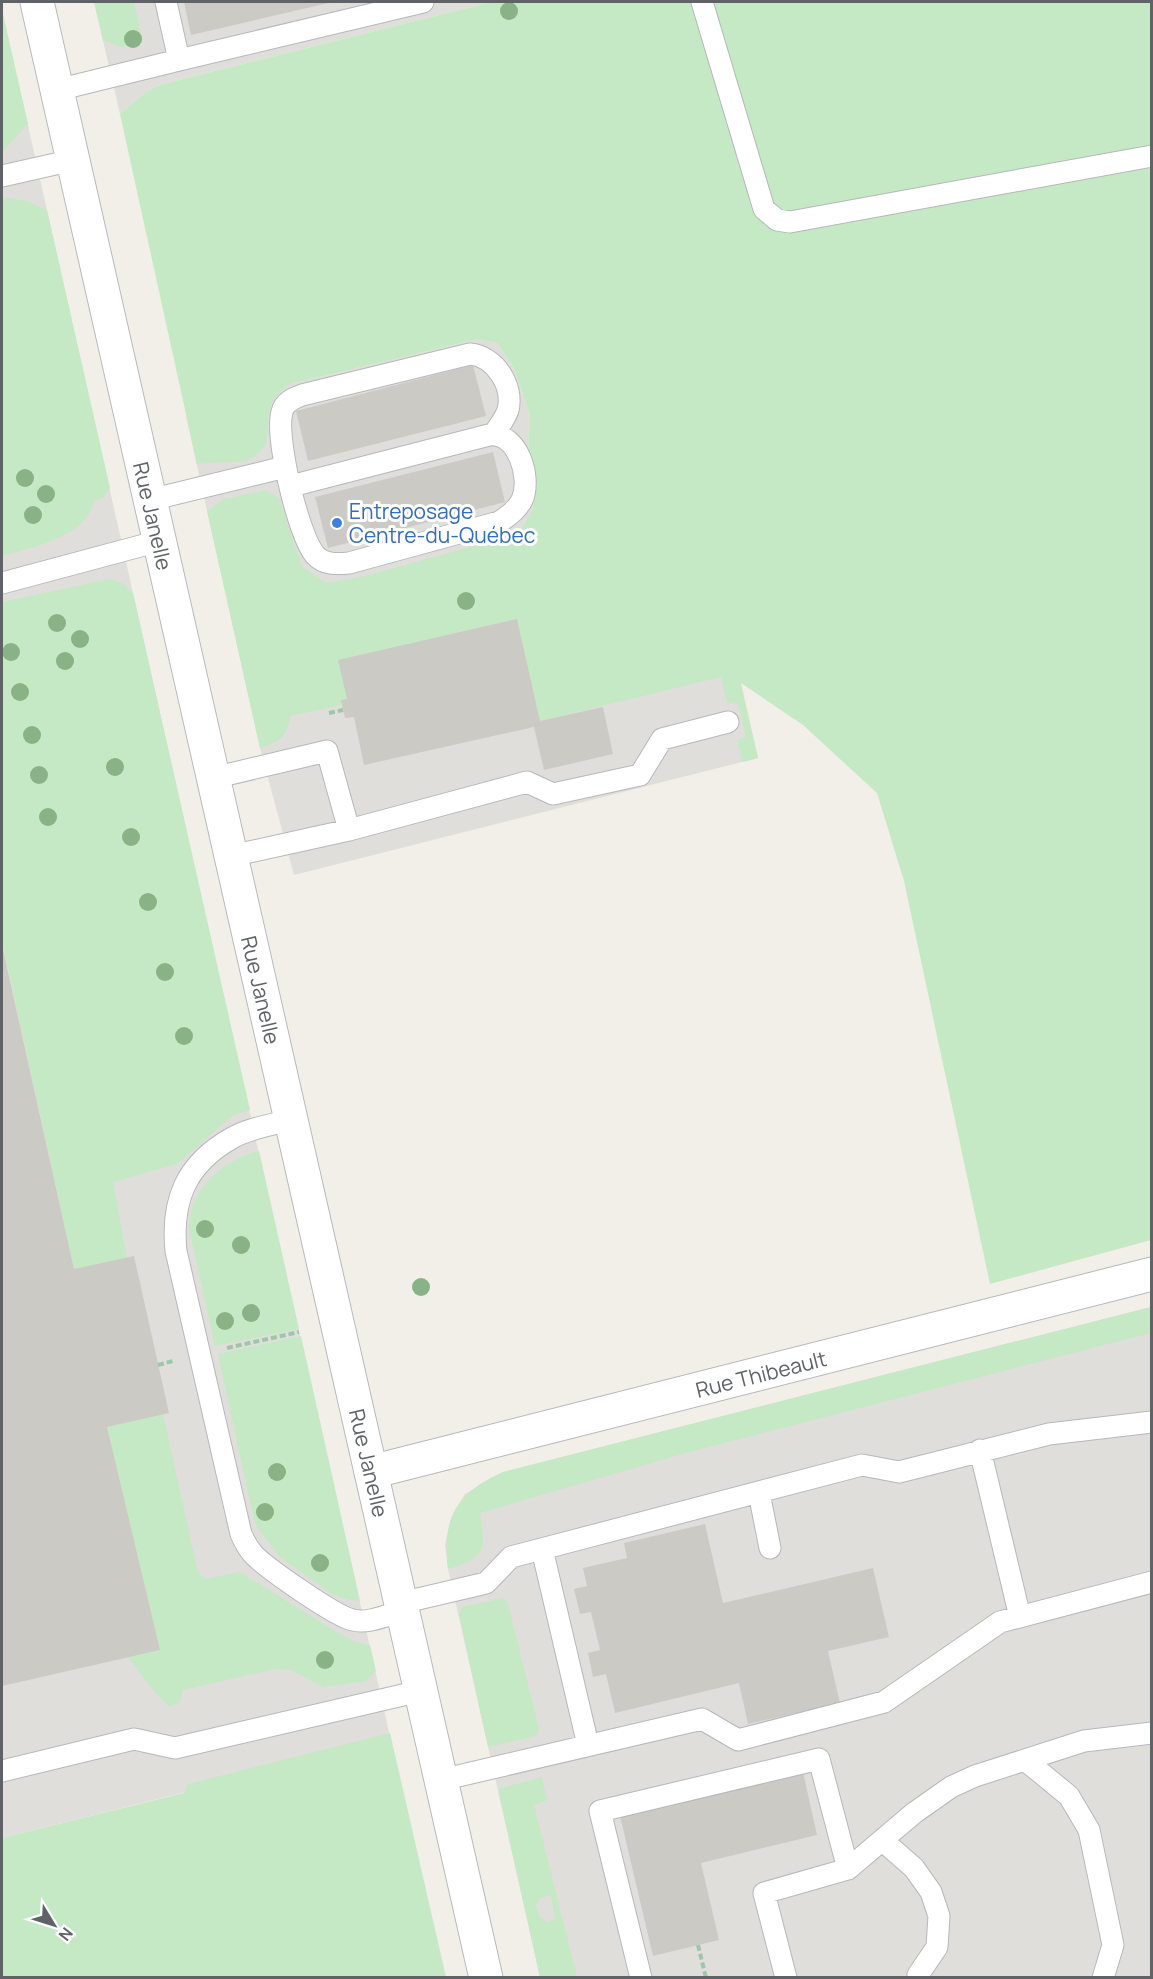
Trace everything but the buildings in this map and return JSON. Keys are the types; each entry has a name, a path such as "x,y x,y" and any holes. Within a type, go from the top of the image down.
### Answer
{"main road":[{"name":"Rue Janelle","path":"37,2 486,1977"},
{"name":"Rue Thibeault","path":"371,1472 1152,1274"}],"lane":[{"path":"166,2 179,60"},
{"path":"57,90 423,2"},
{"path":"702,2 764,209 777,220 790,222 1152,156"},
{"path":"2,176 73,160"},
{"path":"150,500 288,476 494,434 512,446 521,459 526,487 517,509 499,522 349,563 326,562 316,556 304,535 288,476 282,411 295,398 470,354 489,360 502,376 508,393 508,408 494,434"},
{"path":"2,584 159,541"},
{"path":"231,856 349,830 527,782 554,794 640,775 662,739 728,722"},
{"path":"213,778 327,751 349,830"},
{"path":"290,1120 233,1137 204,1161 189,1179 178,1197 174,1213 178,1263 245,1544 269,1567 343,1617 358,1621 369,1620 401,1607 486,1583 511,1557 862,1466 899,1472 1049,1434 1152,1422"},
{"path":"980,1450 1020,1617"},
{"path":"759,1493 770,1548"},
{"path":"542,1549 588,1745"},
{"path":"441,1780 702,1719 738,1740 884,1702 1000,1622 1152,1582"},
{"path":"2,1770 134,1738 175,1748 420,1691"},
{"path":"786,1977 764,1893 848,1869 951,1787 1084,1741 1152,1733"},
{"path":"641,1977 600,1811 819,1759 848,1869"},
{"path":"1026,1760 1069,1796 1089,1830 1113,1945 1103,1977"},
{"path":"882,1840 914,1868 932,1892 939,1916 936,1947 919,1977"}],"path":[{"path":"329,713 343,710"},
{"path":"217,1350 299,1332"},
{"path":"698,1945 706,1977"}],"shaded area":[{"path":"94,2 491,2 163,84 147,91 120,114"},
{"path":"2,10 391,1741 2,1838"},
{"path":"478,339 497,343 514,368 530,415 528,453 537,485 532,511 519,534 732,653 758,758 294,875 260,748 186,416 290,384"},
{"path":"1151,1307 1151,1977 540,1977 448,1569 445,1544 451,1519 465,1494 503,1472"}],"green space":[{"path":"94,2 134,2 143,43 121,47 103,40"},
{"path":"491,2 1151,2 1151,1240 990,1284 904,881 877,793 803,725 741,683 758,758 743,762 737,740 746,737 738,703 727,704 721,677 540,721 517,619 339,660 347,699 342,700 342,705 290,716 285,734 260,748 207,511 224,499 266,490 279,498 302,567 327,583 365,576 518,534 532,511 537,485 528,453 530,415 514,368 497,343 478,339 290,384 271,405 267,438 262,450 246,461 197,464 120,114 147,91 163,84"},
{"path":"2,10 28,124 2,152"},
{"path":"2,198 26,201 47,210 110,488 103,498 94,501 81,524 70,532 43,544 2,556"},
{"path":"110,579 122,583 133,593 250,1110 233,1115 177,1164 113,1182 127,1258 74,1269 2,940 2,602"},
{"path":"259,1151 299,1329 215,1346 189,1228 191,1214 195,1200 210,1178 233,1162"},
{"path":"1151,1307 1151,1333 689,1452 480,1513 483,1536 481,1551 470,1561 448,1569 447,1535 456,1509 463,1498 474,1489 503,1472"},
{"path":"301,1336 360,1601 345,1599 329,1592 280,1557 255,1524 218,1354"},
{"path":"163,1414 198,1573 206,1579 240,1572 340,1634 356,1642 370,1645 376,1671 366,1681 323,1687 292,1670 275,1669 183,1690 180,1703 169,1706 157,1695 128,1657 160,1650 107,1427"},
{"path":"503,1598 508,1604 539,1729 536,1736 488,1747 459,1614 462,1607"},
{"path":"390,1733 446,1977 2,1977 2,1838 184,1793 188,1784"},
{"path":"542,1777 547,1800 534,1805 577,1977 540,1977 498,1789","holes":["551,1895 555,1920 547,1922 539,1916 536,1905 540,1898"]}],"place":[{"name":"Entreposage Centre-du-Québec","path":"337,523"}]}
